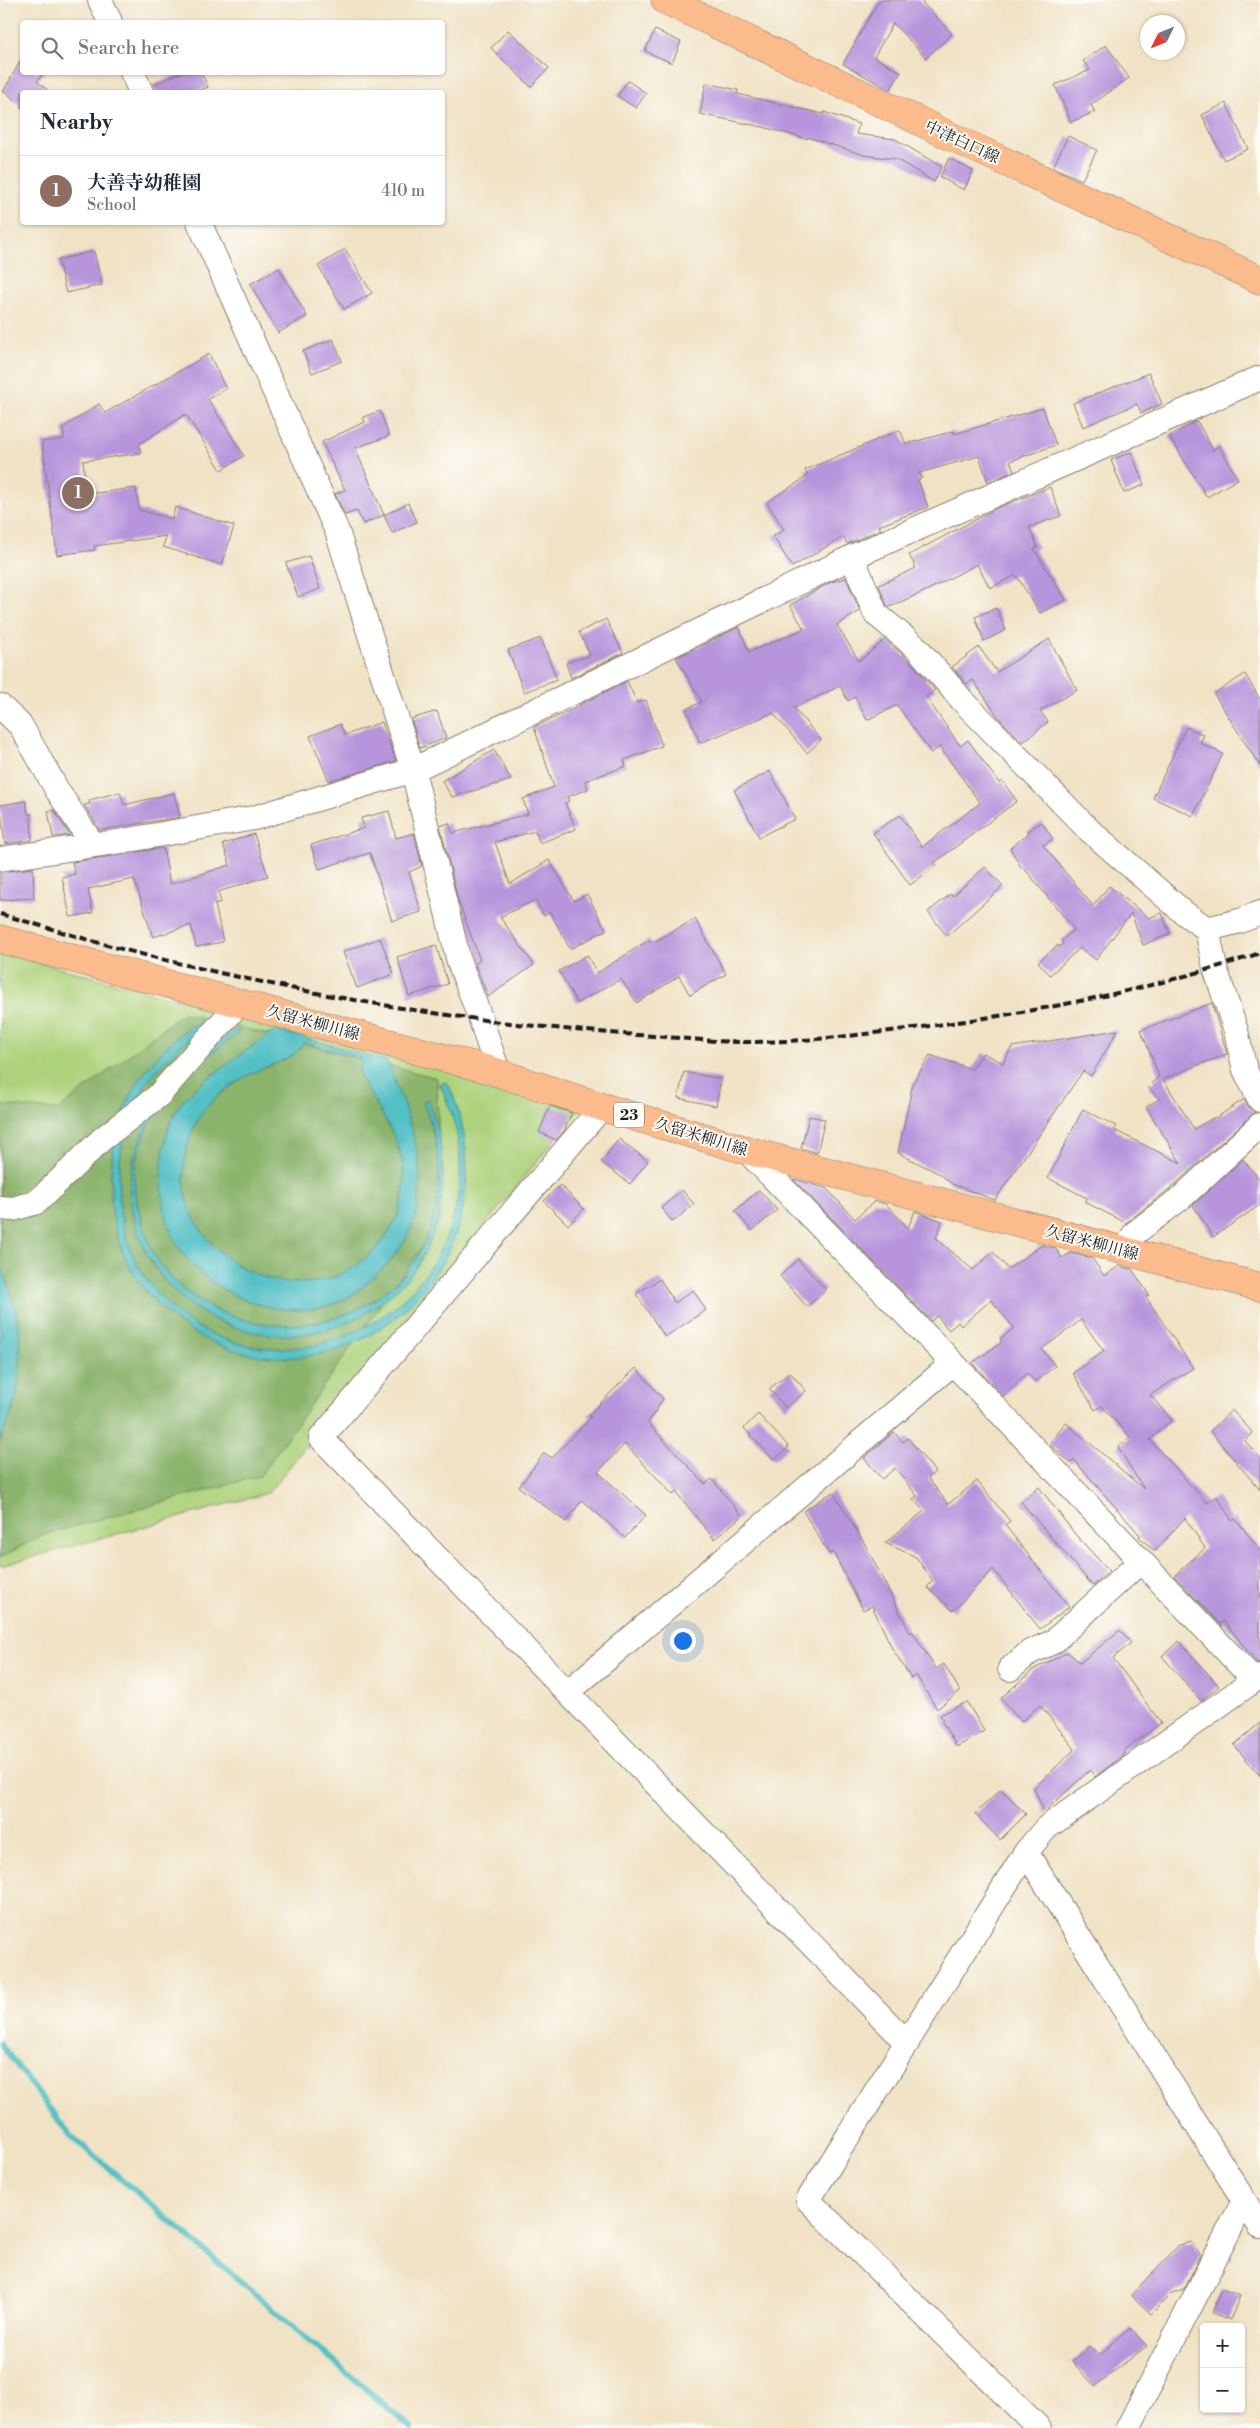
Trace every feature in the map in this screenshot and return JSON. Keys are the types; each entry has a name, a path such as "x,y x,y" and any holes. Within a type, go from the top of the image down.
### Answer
{"main road":[{"name":"中津白口線","path":"665,0 971,146 1260,280"},
{"name":"久留米柳川線","path":"0,939 490,1070 602,1107 746,1150 1260,1287"}],"street":[{"path":"100,0 109,20"},
{"path":"133,75 140,90"},
{"path":"200,225 337,531 413,770 458,962 482,1020 496,1066 490,1070"},
{"path":"0,859 254,818 413,770 852,557 1260,378"},
{"path":"852,557 876,614 918,649 987,725 1088,829 1183,912 1207,929 1215,968 1236,1032 1245,1070 1260,1100"},
{"path":"0,706 21,726 57,790 93,845"},
{"path":"1207,929 1240,922 1260,913"},
{"path":"0,1208 13,1209 37,1202 102,1139 158,1096 239,1003"},
{"path":"602,1107 321,1438 907,2043"},
{"path":"1124,1251 1135,1233 1182,1197 1260,1125"},
{"path":"746,1150 953,1363 1141,1561 1257,1678 1046,1828 1026,1852 808,2200 1039,2428"},
{"path":"568,1692 953,1363"},
{"path":"1010,1669 1030,1652 1053,1642 1141,1561"},
{"path":"1026,1852 1248,2195 1260,2226"},
{"path":"1128,2428 1248,2195"}],"green space":[{"path":"0,952 581,1107 268,1493 0,1566"},
{"path":"183,1013 437,1078 440,1221 260,1476 42,1535 0,1558 0,1105 58,1110"}],"water":[{"path":"206,1018 209,1024 170,1056 142,1090 132,1110 125,1131 121,1155 119,1196 123,1225 132,1252 145,1277 154,1289 163,1300 185,1319 223,1339 237,1343 251,1346 293,1348 332,1341 368,1325 400,1302 426,1273 445,1239 457,1201 460,1159 458,1139 440,1084 447,1082 460,1116 464,1134 467,1170 463,1206 451,1246 440,1267 410,1305 372,1334 351,1345 329,1352 296,1357 262,1356 230,1349 200,1336 172,1318 149,1295 130,1267 117,1236 111,1198 112,1160 121,1117 141,1077 155,1059 187,1029"},
{"path":"237,1029 239,1033 188,1071 164,1097 143,1139 134,1173 140,1215 158,1262 190,1294 223,1313 259,1323 297,1325 334,1318 369,1303 399,1280 422,1248 435,1212 438,1194 438,1157 435,1138 423,1102 427,1099 434,1118 442,1156 442,1195 433,1233 425,1252 408,1278 384,1300 367,1312 334,1327 299,1334 264,1334 230,1326 199,1310 172,1289 150,1260 136,1226 131,1205 131,1174 135,1153 150,1111 181,1075"},
{"path":"276,1030 387,1061 414,1138 419,1165 419,1197 412,1225 407,1238 389,1262 345,1299 321,1307 295,1310 269,1307 243,1299 219,1287 197,1270 180,1250 169,1227 163,1204 162,1172 165,1141 178,1107 185,1098 209,1077","holes":["304,1042 362,1059 358,1073 390,1128 403,1164 402,1202 396,1220 386,1236 353,1267 316,1281 277,1281 241,1267 211,1242 190,1209 184,1169 195,1125 200,1116 213,1100 230,1086 248,1075 284,1060 295,1053"]},
{"path":"0,1264 13,1298 17,1317 20,1353 17,1390 13,1408 0,1441"}],"building":[{"path":"879,0 920,0 952,34 926,58 893,23 874,57 901,72 890,90 843,64"},
{"path":"508,30 549,68 531,87 491,48"},
{"path":"655,30 681,42 672,63 645,51"},
{"path":"1106,45 1129,78 1091,105 1095,112 1071,122 1055,85 1090,70 1083,61"},
{"path":"20,62 20,75 42,75 37,81 48,90 20,90 20,106 6,92 3,92"},
{"path":"175,75 202,75 208,87 201,90 154,90 153,85"},
{"path":"628,81 646,93 636,108 617,96"},
{"path":"706,83 738,90 737,94 823,114 824,112 859,124 856,134 895,139 942,167 934,182 896,159 864,155 807,137 807,139 763,127 700,114"},
{"path":"1226,103 1248,149 1224,160 1202,115"},
{"path":"1068,136 1097,150 1082,180 1053,167"},
{"path":"949,158 973,171 964,190 940,177"},
{"path":"345,249 372,293 344,309 318,266"},
{"path":"94,251 102,285 66,293 58,260"},
{"path":"279,268 307,316 278,333 250,284"},
{"path":"333,339 342,361 312,373 303,351"},
{"path":"209,354 226,389 208,399 244,456 221,470 186,414 139,444 141,453 83,461 87,494 136,488 139,510 172,519 175,507 234,526 222,565 163,547 166,536 94,546 95,550 57,555 42,442 64,439 63,428 99,404 105,413"},
{"path":"1149,373 1162,404 1141,413 1137,404 1083,427 1073,403"},
{"path":"1043,408 1056,445 1010,461 1014,471 988,482 979,456 919,473 922,478 918,480 928,507 879,526 881,529 847,544 843,537 792,567 773,536 784,530 767,502 808,476 805,470 900,430 906,444 954,431 954,434"},
{"path":"380,411 389,436 355,448 384,515 363,524 357,511 345,515 335,494 345,490 322,442 365,422 363,417"},
{"path":"1197,421 1213,450 1219,446 1238,479 1207,497 1169,436"},
{"path":"1131,452 1144,485 1124,493 1111,460"},
{"path":"1050,487 1061,516 1029,527 1038,548 1034,549 1066,600 1040,613 1016,575 990,588 977,564 928,590 889,607 887,606 879,585 916,568 909,555 997,508"},
{"path":"408,503 417,522 392,533 384,515"},
{"path":"309,556 320,589 298,597 286,563"},
{"path":"846,578 860,611 837,625 859,661 885,640 908,659 935,690 926,697 960,746 968,740 999,783 1002,781 1017,801 934,863 936,866 910,885 873,833 900,815 922,847 980,803 940,747 931,753 897,705 867,720 855,697 848,701 840,686 794,708 821,740 807,753 773,713 700,743 686,709 702,702 676,658 739,627 749,652 804,629 790,605 831,582"},
{"path":"996,608 1006,630 984,641 975,617"},
{"path":"606,619 623,653 571,678 566,663 590,655 579,632"},
{"path":"541,638 557,680 524,692 508,650"},
{"path":"1049,639 1077,690 1040,711 1048,722 1023,742 999,718 973,680 967,684 952,667 979,647 997,672"},
{"path":"1245,674 1260,699 1260,766 1214,694"},
{"path":"627,681 637,703 646,700 662,746 624,760 626,766 585,781 588,789 567,797 569,801 565,803 576,829 540,843 535,831 495,842 510,884 549,860 574,901 587,894 606,930 570,949 550,912 544,916 535,900 500,917 534,965 488,997 475,964 480,960 458,900 440,826 449,823 453,833 528,814 523,799 554,787 534,727 580,706"},
{"path":"437,711 446,738 420,748 411,719"},
{"path":"382,722 396,761 329,781 310,736 340,724 345,735"},
{"path":"1186,727 1204,735 1200,743 1223,754 1193,816 1153,798"},
{"path":"494,750 511,780 452,797 442,781"},
{"path":"770,771 795,819 759,837 734,790"},
{"path":"120,792 124,805 174,793 180,817 100,830 84,805 90,804 89,800"},
{"path":"26,801 28,814 31,814 32,840 5,844 0,805"},
{"path":"54,810 70,835 53,837 48,811"},
{"path":"389,811 396,838 414,833 422,866 409,872 421,912 392,921 370,853 319,869 311,845 364,828 361,818"},
{"path":"1042,822 1053,839 1043,845 1093,906 1109,886 1149,918 1162,913 1170,934 1143,945 1131,913 1096,960 1080,948 1050,975 1038,962 1058,945 1059,947 1063,944 1061,941 1074,929 1024,868 1022,869 1010,848 1029,833 1027,831"},
{"path":"254,834 268,876 218,892 221,902 215,904 223,942 196,947 191,925 153,937 134,879 88,889 93,913 70,917 62,877 75,874 72,862 163,848 170,884 230,865 223,844"},
{"path":"985,867 1003,886 947,936 928,912 951,894 953,896"},
{"path":"33,868 34,898 0,900 0,872"},
{"path":"695,919 726,974 690,995 679,976 637,1003 621,979 577,1003 559,971 587,955 597,973 649,940 652,943"},
{"path":"380,938 394,974 357,988 343,952"},
{"path":"436,945 448,984 409,996 397,957"},
{"path":"1212,1003 1227,1054 1163,1079 1194,1129 1216,1118 1244,1099 1248,1107 1255,1112 1173,1186 1126,1223 1085,1202 1087,1198 1048,1178 1083,1109 1116,1126 1114,1130 1181,1163 1146,1107 1159,1099 1148,1087 1159,1076 1141,1030"},
{"path":"1118,1030 1091,1076 1083,1071 995,1200 952,1184 940,1174 898,1153 913,1083 930,1055 972,1069 983,1053 1003,1063 1012,1047"},
{"path":"684,1072 721,1079 716,1106 678,1098"},
{"path":"550,1106 572,1113 564,1131 556,1140 539,1132"},
{"path":"809,1116 825,1119 817,1153 801,1148"},
{"path":"619,1139 648,1161 630,1184 601,1162"},
{"path":"1243,1159 1260,1180 1260,1205 1213,1237 1193,1205"},
{"path":"793,1179 826,1188 855,1219 875,1201 886,1204 908,1228 915,1211 942,1221 936,1238 973,1270 993,1252 1008,1269 1042,1245 1056,1249 1062,1258 1071,1253 1092,1258 1104,1276 1119,1266 1132,1269 1149,1295 1146,1297 1193,1368 1150,1395 1172,1420 1150,1440 1207,1503 1217,1496 1232,1521 1235,1519 1260,1549 1260,1662 1257,1663 1224,1621 1220,1624 1174,1576 1205,1548 1185,1518 1155,1551 1139,1537 1140,1535 1074,1460 1071,1463 1049,1444 1066,1423 1144,1489 1118,1447 1130,1437 1102,1406 1095,1410 1073,1373 1104,1351 1081,1320 1042,1349 1055,1366 1035,1382 1027,1373 1003,1396 972,1363 1002,1342 1000,1339 1014,1328 991,1300 961,1326 958,1322 949,1330 937,1316 931,1321"},
{"path":"560,1185 584,1209 568,1225 544,1201"},
{"path":"682,1190 694,1204 673,1222 661,1208"},
{"path":"759,1190 777,1210 752,1231 735,1211"},
{"path":"798,1259 826,1290 807,1307 780,1276"},
{"path":"660,1279 675,1303 693,1290 706,1310 665,1337 636,1294"},
{"path":"636,1368 663,1399 648,1423 705,1484 712,1479 742,1516 714,1539 676,1492 673,1495 625,1444 598,1472 646,1515 625,1538 582,1500 566,1522 519,1487 544,1453 552,1458 591,1417 588,1415"},
{"path":"790,1372 806,1391 786,1408 769,1389"},
{"path":"1232,1410 1253,1433 1245,1441 1260,1458 1260,1490 1210,1431"},
{"path":"758,1414 789,1447 774,1460 744,1428"},
{"path":"894,1432 903,1442 908,1438 935,1472 928,1478 948,1504 977,1481 1010,1521 1005,1525 1069,1607 1040,1629 993,1569 953,1611 927,1587 933,1581 916,1557 885,1543 924,1511 913,1499 917,1496 895,1468 882,1479 864,1458"},
{"path":"1039,1487 1075,1534 1109,1571 1093,1586 1021,1502"},
{"path":"833,1492 866,1546 910,1633 912,1631 936,1669 944,1664 960,1691 937,1709 916,1675 911,1678 892,1648 872,1606 863,1610 833,1552 829,1554 803,1511"},
{"path":"1120,1630 1131,1643 1113,1658 1161,1723 1123,1751 1125,1754 1095,1777 1090,1770 1044,1812 1034,1788 1075,1749 1040,1705 1021,1722 1001,1698 1034,1669 1068,1652 1080,1663"},
{"path":"1179,1641 1219,1686 1201,1701 1162,1656"},
{"path":"967,1702 984,1731 957,1747 940,1715"},
{"path":"1260,1723 1260,1776 1234,1745"},
{"path":"1001,1789 1026,1814 1000,1840 975,1814"},
{"path":"1191,2242 1201,2255 1184,2289 1172,2293 1151,2314 1131,2295 1179,2245"},
{"path":"1222,2289 1240,2296 1230,2320 1212,2313"},
{"path":"1130,2328 1147,2346 1095,2386 1072,2362 1089,2346 1100,2355"}],"waterway":[{"path":"0,2043 69,2134 411,2428"}],"railway":[{"path":"0,914 149,956 331,996 514,1024 733,1042 831,1038 958,1022 1046,1008 1175,979 1260,953"}],"place":[{"name":"大善寺幼稚園","path":"78,493"}]}
